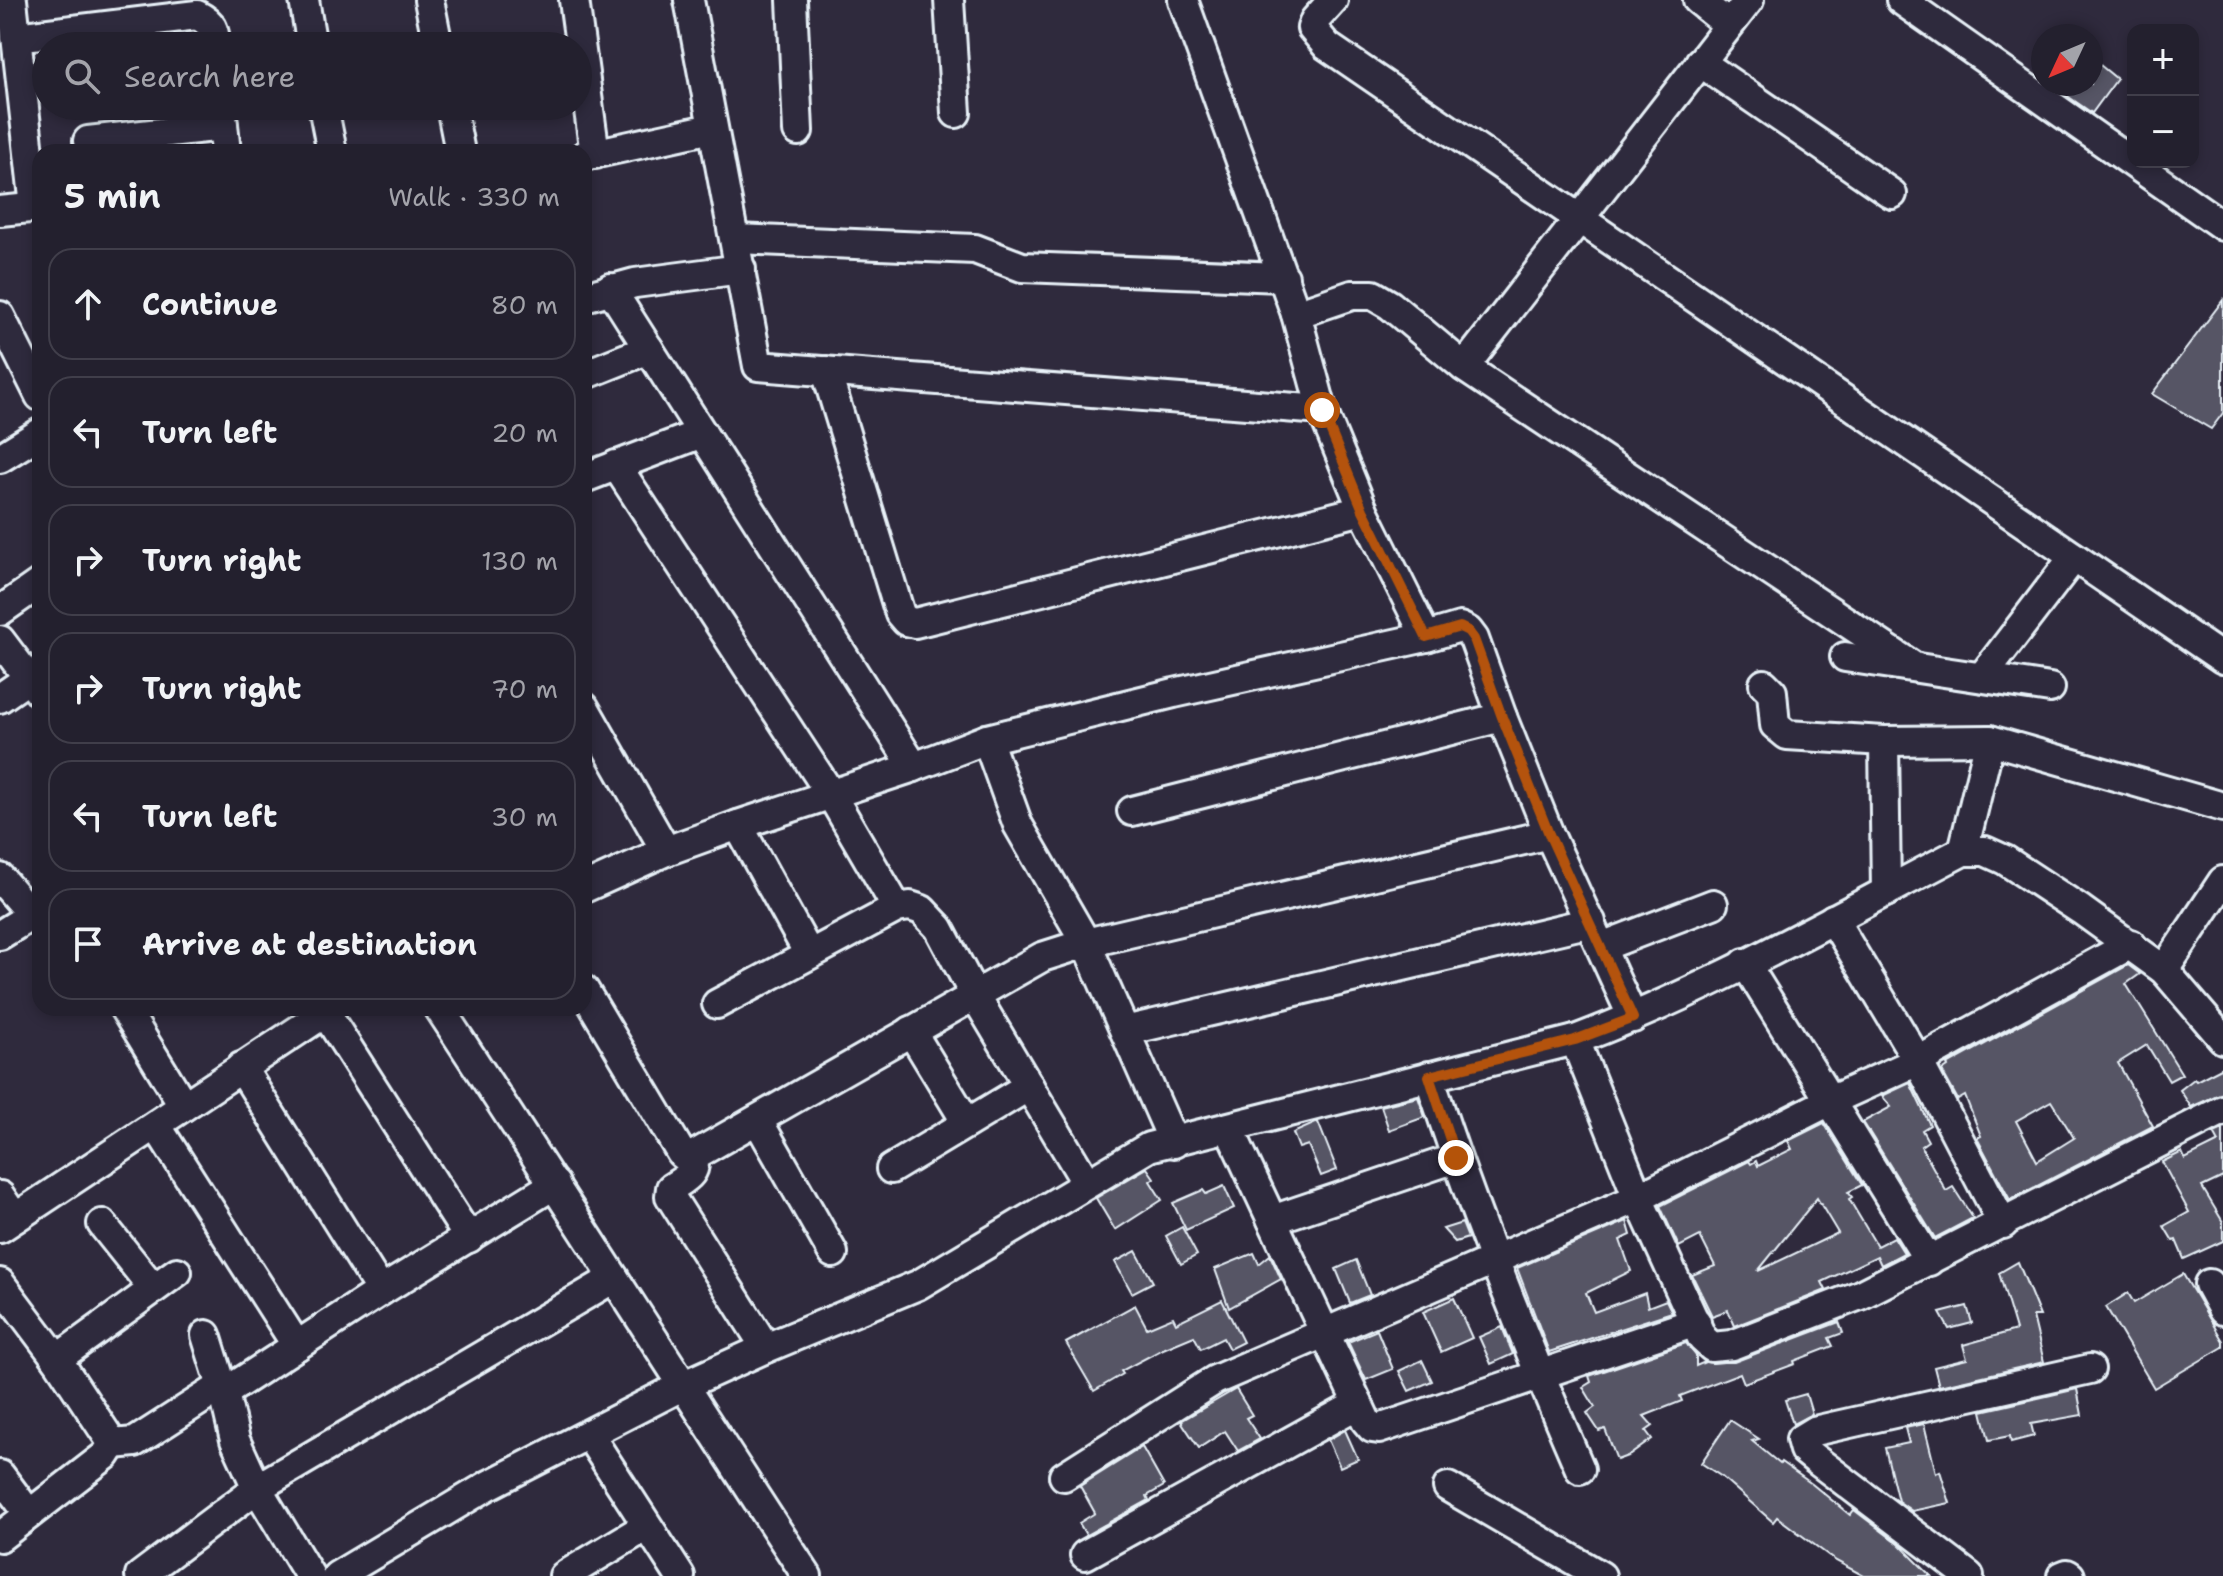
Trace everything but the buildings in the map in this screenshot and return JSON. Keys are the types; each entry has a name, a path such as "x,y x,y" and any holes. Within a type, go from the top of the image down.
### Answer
{"street":[{"path":"12,0 32,161"},
{"path":"304,0 310,32"},
{"path":"429,0 435,32"},
{"path":"574,0 577,32"},
{"path":"689,0 758,366 1322,410"},
{"path":"792,0 798,131"},
{"path":"949,0 956,113"},
{"path":"1183,0 1284,277 1322,410 1363,510 1426,637"},
{"path":"1333,0 1312,28 1327,46 2223,659"},
{"path":"1698,0 1729,25"},
{"path":"1464,367 1749,0"},
{"path":"1901,0 2223,226"},
{"path":"57,32 197,15 209,21 214,32"},
{"path":"16,37 32,35"},
{"path":"1700,62 1892,194"},
{"path":"326,120 330,144"},
{"path":"454,120 458,144"},
{"path":"586,120 589,144"},
{"path":"88,141 223,128"},
{"path":"592,155 712,128"},
{"path":"0,211 32,208"},
{"path":"735,239 975,249 1022,267 1284,277"},
{"path":"597,292 741,269"},
{"path":"597,292 649,349 914,767"},
{"path":"1296,314 1352,295 1373,295 1398,311 1464,367 1914,667"},
{"path":"1,321 32,381"},
{"path":"592,372 649,349"},
{"path":"826,371 900,614 906,621 915,623 1363,510"},
{"path":"592,475 702,433"},
{"path":"0,458 32,438"},
{"path":"616,465 830,793 897,908"},
{"path":"1982,677 2074,557"},
{"path":"0,611 32,589"},
{"path":"592,884 666,851 987,739 1460,627 1474,639 1549,834 1633,1018"},
{"path":"0,640 32,682"},
{"path":"1845,657 2050,688"},
{"path":"1764,684 1772,692 1775,725 1787,735 1884,741 1990,740 2223,807"},
{"path":"0,698 32,686"},
{"path":"1132,811 1502,717"},
{"path":"592,721 666,851"},
{"path":"987,739 1018,825 1086,943 1174,1143"},
{"path":"1963,851 1990,740"},
{"path":"1884,741 1886,892"},
{"path":"738,825 809,954"},
{"path":"592,1003 681,1153 686,1157 693,1156 1042,957 1086,943 1549,834"},
{"path":"337,1576 489,1485 682,1386 918,1285 1149,1147 1575,1040 1633,1018 1963,851 1985,851 2005,860 2131,944 2164,970 2223,1039"},
{"path":"0,878 32,908"},
{"path":"2164,970 2223,881"},
{"path":"1125,1031 1596,934 1713,904"},
{"path":"717,1004 897,908 910,906 922,910 939,928 974,994 1086,1182"},
{"path":"0,935 32,915"},
{"path":"1833,919 1918,1061 2003,1224"},
{"path":"1064,1476 1215,1380 1638,1198 1832,1100 1918,1061 2131,944"},
{"path":"1745,963 1929,1261"},
{"path":"129,1016 184,1106"},
{"path":"5,1214 156,1125 314,1016"},
{"path":"323,1016 469,1238"},
{"path":"444,1016 807,1576"},
{"path":"911,1031 967,1123"},
{"path":"1575,1040 1638,1198 1702,1338 1712,1347 1732,1345 1860,1295 2223,1110"},
{"path":"241,1067 381,1291"},
{"path":"1429,1076 1494,1258 1580,1469"},
{"path":"891,1169 1029,1086"},
{"path":"758,1121 833,1253"},
{"path":"156,1125 297,1346"},
{"path":"1229,1128 1366,1421 1372,1428 1379,1429 1696,1322"},
{"path":"693,1156 694,1171 671,1188 670,1196 766,1348"},
{"path":"1272,1220 1456,1158"},
{"path":"113,1444 135,1442 297,1346 555,1184"},
{"path":"102,1224 153,1288"},
{"path":"57,1359 177,1272"},
{"path":"140,1576 257,1488 614,1278"},
{"path":"0,1283 57,1359 113,1444"},
{"path":"2209,1284 2223,1310"},
{"path":"206,1335 235,1440 257,1488 310,1576"},
{"path":"1969,1576 1815,1459 1804,1450 1801,1439 1814,1431 2090,1369"},
{"path":"1085,1555 1358,1404"},
{"path":"589,1435 680,1576"},
{"path":"0,1537 106,1455 113,1444"},
{"path":"0,1475 29,1514"},
{"path":"1448,1487 1601,1576"},
{"path":"564,1576 647,1526"},
{"path":"2062,1576 2070,1576"}],"route":[{"path":"1322,410 1363,510 1426,637 1460,627 1474,639 1549,834 1633,1018 1575,1040 1429,1076 1456,1158"}]}
